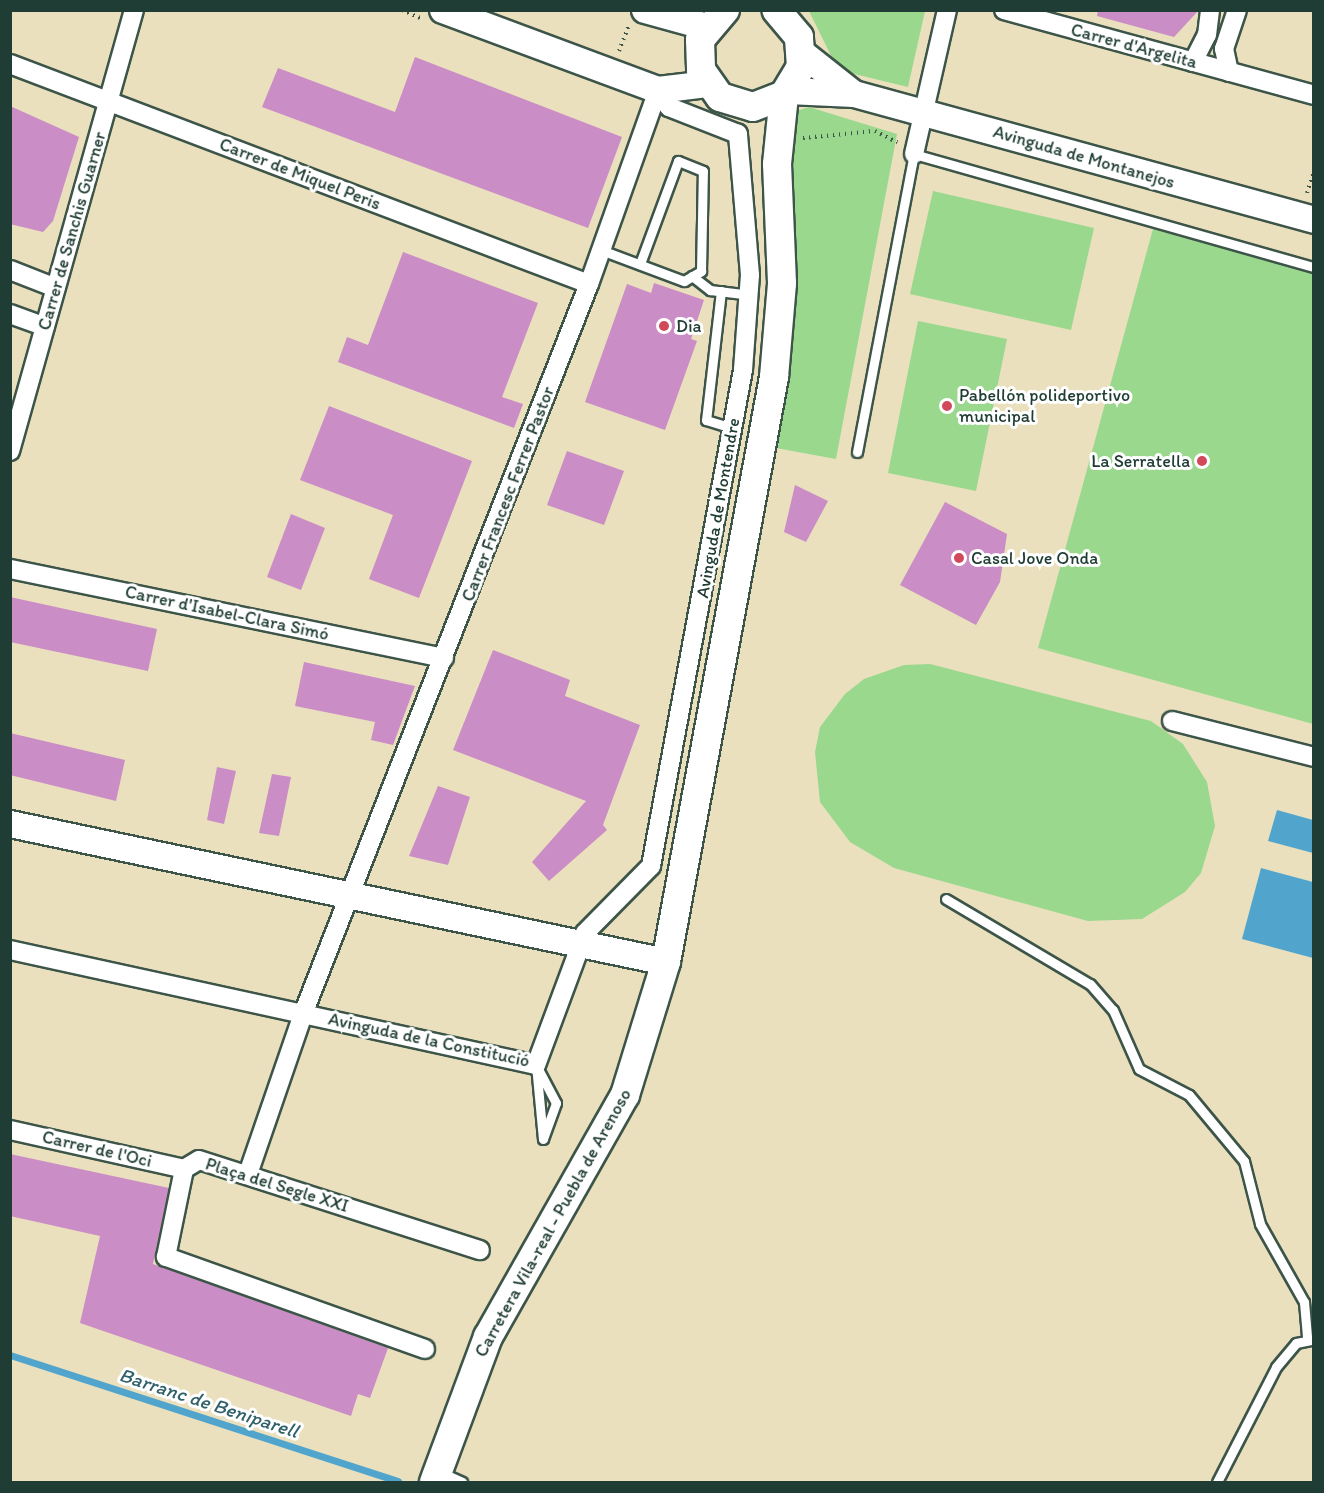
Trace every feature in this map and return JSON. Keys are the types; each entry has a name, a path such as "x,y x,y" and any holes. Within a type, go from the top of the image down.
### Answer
{"main road":[{"path":"776,10 790,23 802,53"},
{"path":"716,19 698,56 707,84 736,105 753,107 786,93"},
{"name":"Avinguda de Montendre","path":"666,962 774,377 782,283 777,165 786,93 802,53"},
{"name":"Avinguda de Montendre","path":"753,107 777,165"},
{"name":"Carretera Vila-real - Puebla de Arenoso","path":"444,1479 488,1337 625,1095 666,962"}],"street":[{"name":"Carrer de Sanchis Guarner","path":"11,447 134,10"},
{"path":"443,10 658,90 707,84"},
{"path":"645,10 716,19"},
{"path":"914,154 947,10"},
{"name":"Carrer d'Argelita","path":"1004,10 1314,95"},
{"name":"Carrer d'Argelita","path":"1229,72 1224,49 1237,10"},
{"path":"1193,62 1212,11"},
{"name":"Avinguda de Montanejos","path":"802,53 854,94"},
{"name":"Carrer de Miquel Peris","path":"10,64 589,284"},
{"name":"Carrer Francesc Ferrer Pastor","path":"352,895 589,284 658,90"},
{"name":"Avinguda de Montendre","path":"579,945 596,920 651,867 732,428 749,295 738,134 669,108 658,90"},
{"name":"Avinguda de Montanejos","path":"786,93 854,94 1314,220"},
{"path":"10,270 56,288"},
{"path":"10,314 45,327"},
{"name":"Carrer d'Isabel-Clara Simó","path":"10,569 444,658"},
{"path":"1172,721 1314,757"},
{"path":"10,824 666,962"},
{"name":"Avinguda de la Constitució","path":"303,1014 352,895"},
{"name":"Avinguda de la Constitució","path":"10,951 536,1065 579,945"},
{"path":"248,1174 303,1014"},
{"name":"Carrer de l'Oci","path":"10,1130 184,1169"},
{"name":"Plaça del Segle XXI","path":"425,1350 166,1257 184,1169 199,1160 480,1250"}],"lane":[{"path":"857,452 914,154 1314,267"},
{"path":"601,250 684,281 701,271 703,171 678,161 640,264"},
{"path":"692,276 721,291 749,295"},
{"path":"721,291 706,420 732,428"},
{"path":"946,899 1090,984 1113,1010 1139,1070 1189,1095 1247,1168 1260,1224 1304,1302 1310,1340 1288,1349 1276,1367 1217,1482"},
{"path":"536,1065 556,1103 543,1139 541,1118 536,1065"}],"green space":[{"path":"809,11 925,11 908,87 838,70"},
{"path":"809,107 897,134 836,459 776,448 795,286 793,112"},
{"path":"933,191 1094,228 1071,330 910,294"},
{"name":"La Serratella","path":"1153,229 1313,273 1313,724 1038,648"},
{"name":"Pabellón polideportivo municipal","path":"918,321 1007,339 976,491 888,473"},
{"path":"930,664 1151,721 1183,744 1207,782 1215,826 1201,873 1185,892 1142,919 1088,921 894,868 850,842 820,802 815,752 820,727 845,694 864,679 904,665"}],"water":[{"path":"1277,810 1313,820 1313,853 1268,841"},
{"path":"1261,868 1313,882 1313,958 1242,939"}],"building":[{"path":"1098,10 1199,10 1174,37 1097,16"},
{"path":"415,57 622,137 588,228 262,107 278,68 395,112"},
{"path":"10,106 79,137 53,221 43,232 10,224"},
{"path":"403,252 538,303 502,397 523,404 514,428 338,362 347,337 368,345"},
{"path":"654,283 704,300 691,339 697,341 665,430 585,402 627,284 651,293"},
{"path":"329,406 472,461 419,598 369,579 393,515 300,480"},
{"path":"567,451 624,471 604,525 547,505"},
{"path":"795,485 828,501 806,542 784,532"},
{"name":"Casal Jove Onda","path":"945,502 1007,534 1000,582 976,625 900,585"},
{"path":"291,514 325,528 301,590 267,577"},
{"path":"10,597 157,629 148,671 10,642"},
{"path":"493,650 570,680 565,696 640,725 603,825 607,830 549,881 532,862 586,801 453,750"},
{"path":"304,662 415,686 393,745 371,740 375,722 295,706"},
{"path":"10,733 125,760 116,801 10,775"},
{"path":"217,767 236,771 224,824 207,820"},
{"path":"272,774 291,777 279,836 259,833"},
{"path":"438,786 470,797 448,865 409,856"},
{"path":"10,1154 169,1188 153,1264 388,1348 370,1398 358,1394 351,1416 80,1323 100,1236 10,1216"}],"waterway":[{"name":"Barranc de Beniparell","path":"10,1355 398,1481"}],"place":[{"name":"Dia","path":"664,326"},
{"name":"Pabellón polideportivo municipal","path":"947,406"},
{"name":"La Serratella","path":"1202,461"},
{"name":"Casal Jove Onda","path":"959,558"}]}
